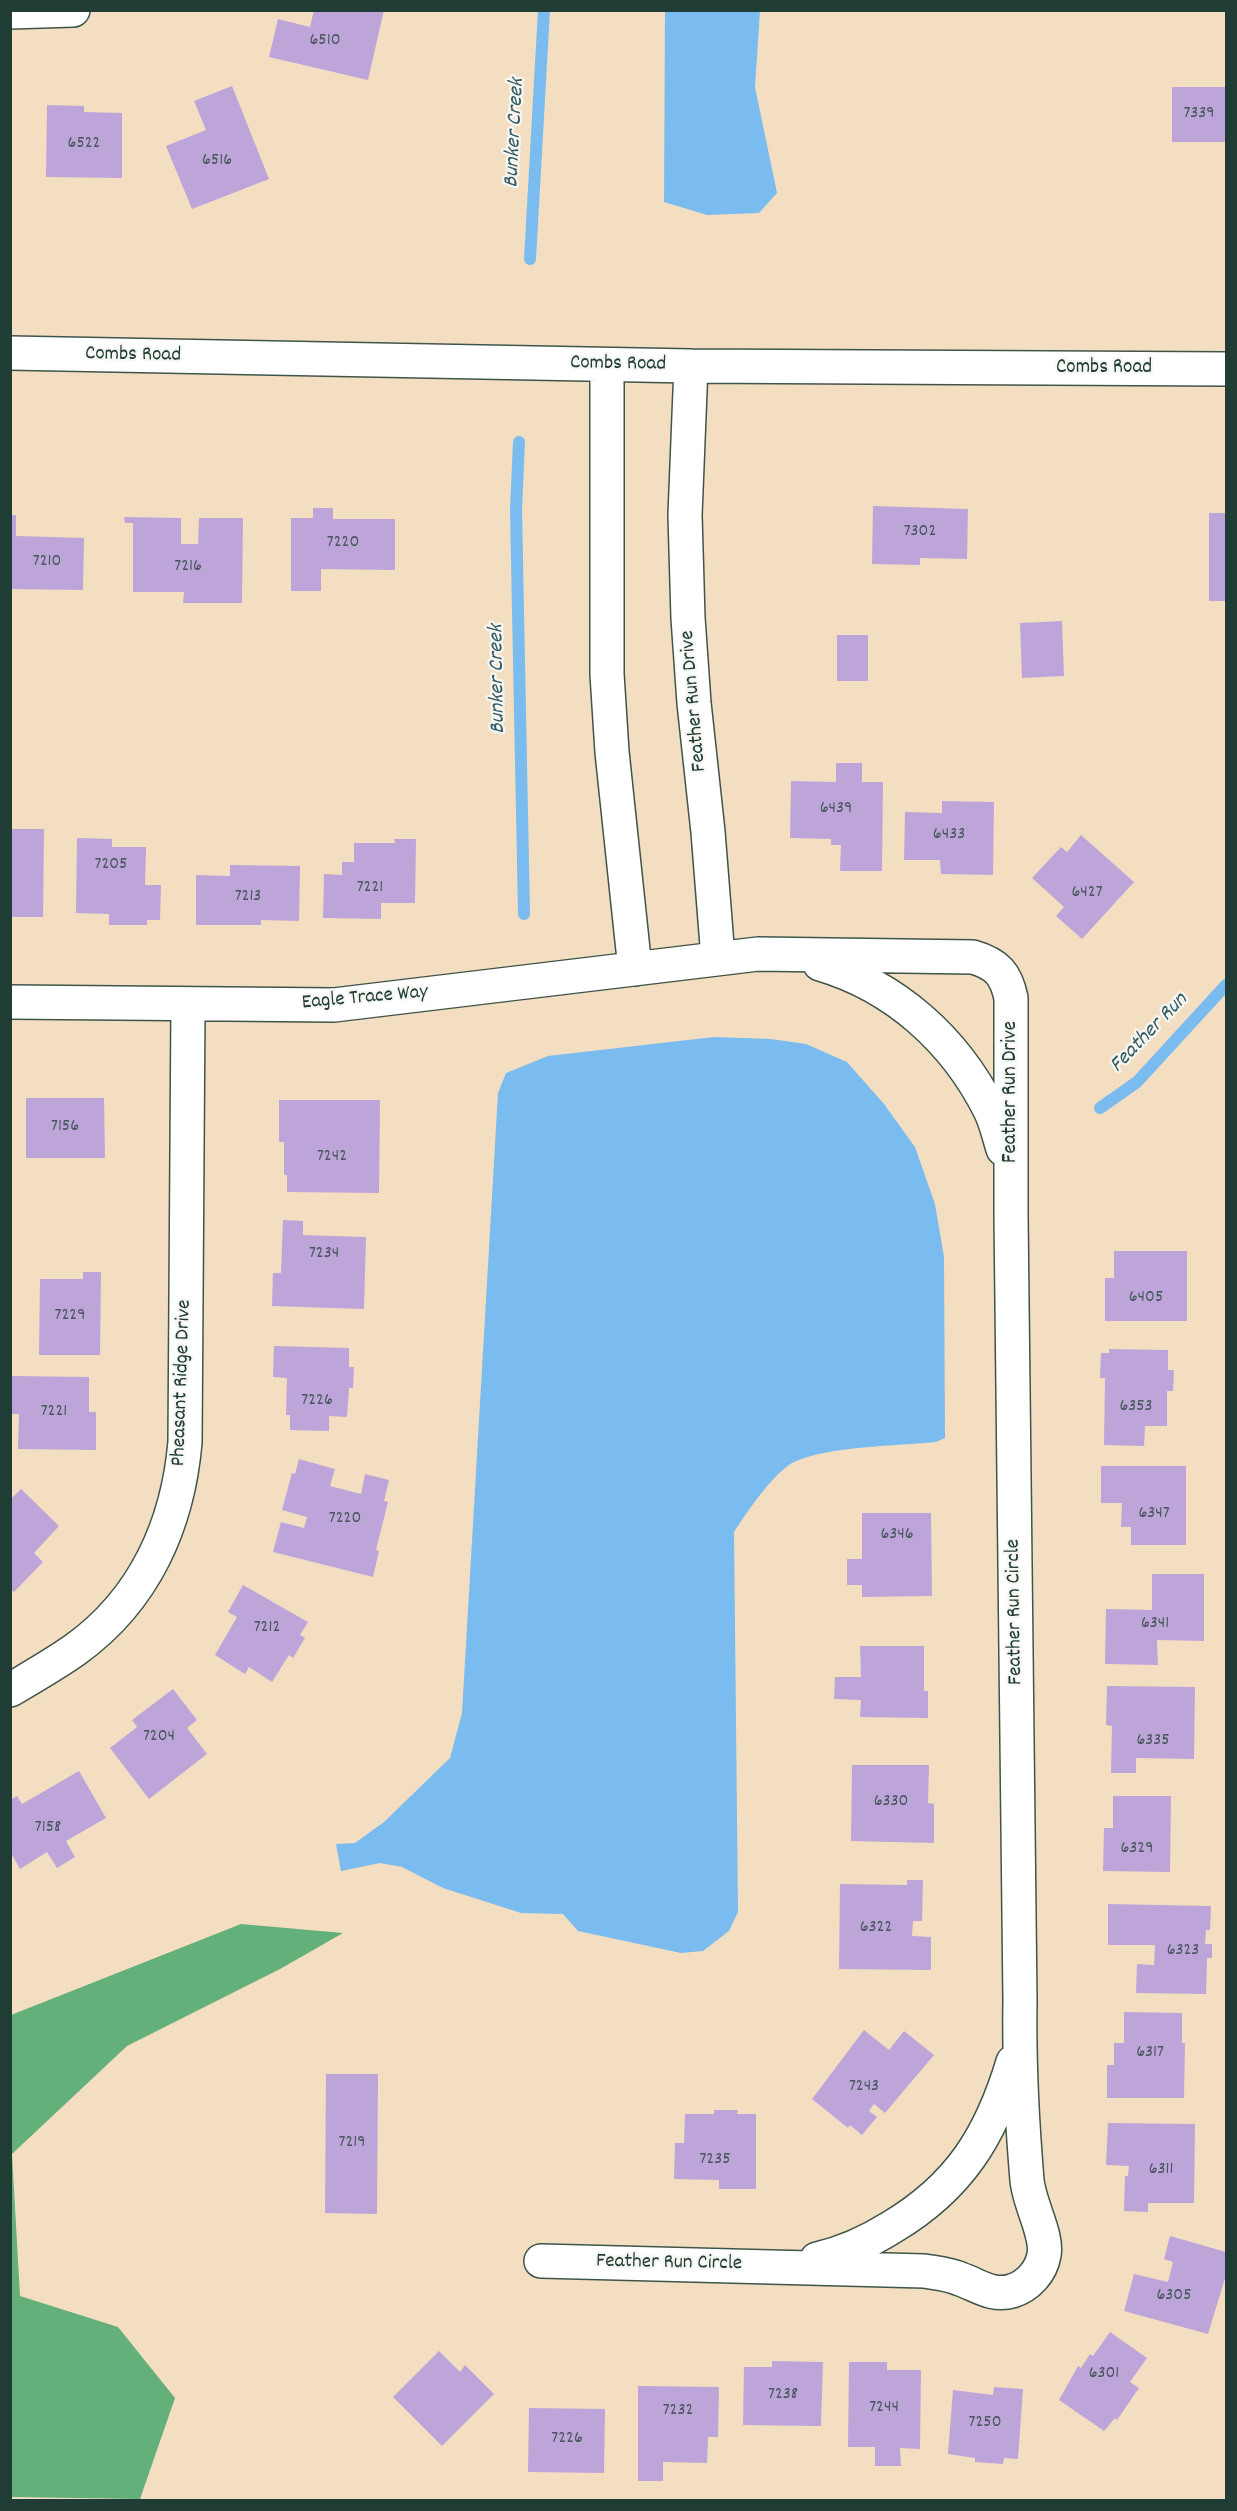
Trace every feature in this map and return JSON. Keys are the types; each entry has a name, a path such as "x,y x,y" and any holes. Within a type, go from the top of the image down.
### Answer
{"street":[{"path":"10,12 73,10"},
{"name":"Combs Road","path":"10,353 608,365 1227,369"},
{"path":"608,365 607,674 612,752 635,969"},
{"name":"Feather Run Drive","path":"691,366 685,515 688,618 718,958 758,954 973,957 992,964 1006,978 1011,998 1012,1173"},
{"name":"Feather Run Drive","path":"795,955 858,977 880,988 911,1011 936,1034 958,1057 991,1112 1012,1173"},
{"name":"Eagle Trace Way","path":"10,1002 322,1006 357,1004 718,958"},
{"name":"Pheasant Ridge Drive","path":"10,1690 76,1650 123,1606 165,1538 180,1486 185,1442 188,1004"},
{"name":"Feather Run Circle","path":"541,2261 924,2271 958,2278 993,2292 1012,2291 1027,2284 1042,2265 1045,2245 1032,2208 1027,2180 1019,2050 1012,1173"},
{"name":"Feather Run Circle","path":"796,2267 860,2246 877,2237 915,2214 947,2187 968,2162 991,2123 1019,2050"}],"green space":[{"path":"241,1924 343,1933 280,1969 127,2046 12,2154 20,2296 118,2327 175,2398 140,2499 11,2497 11,2015"}],"water":[{"path":"665,11 760,11 755,87 777,193 759,213 707,215 664,202"},
{"path":"714,1037 771,1039 806,1044 847,1062 884,1104 915,1147 935,1204 944,1257 945,1438 936,1442 825,1453 794,1462 770,1483 734,1532 738,1912 729,1931 703,1951 681,1953 578,1931 563,1914 521,1913 443,1888 402,1867 380,1863 341,1871 336,1844 355,1843 384,1822 450,1758 462,1713 498,1093 506,1073 548,1056"}],"building":[{"path":"314,10 384,10 368,80 269,57 278,19 310,27"},
{"path":"232,86 269,179 192,209 166,146 206,130 194,101"},
{"path":"1172,87 1226,87 1226,142 1172,142"},
{"path":"47,105 84,106 84,112 122,113 122,178 46,177"},
{"path":"873,506 968,509 967,559 920,558 920,565 872,564"},
{"path":"313,508 333,508 333,519 395,519 395,570 321,569 321,591 291,591 291,518 313,518"},
{"path":"1209,513 1226,513 1226,601 1209,601"},
{"path":"10,515 16,515 16,536 84,538 83,590 10,589"},
{"path":"124,517 181,518 181,544 198,544 199,518 243,518 242,603 183,603 184,592 133,592 133,523 125,523"},
{"path":"1062,621 1064,676 1022,678 1020,623"},
{"path":"837,635 868,635 868,681 837,681"},
{"path":"836,763 862,763 862,782 883,782 882,871 840,871 841,845 831,845 831,839 790,838 791,781 836,782"},
{"path":"942,801 994,802 993,875 941,874 940,860 904,860 905,812 942,813"},
{"path":"10,829 44,829 43,917 10,917"},
{"path":"1081,835 1134,882 1082,939 1056,916 1064,907 1032,878 1061,847 1067,852"},
{"path":"77,838 112,839 112,847 146,847 145,885 161,885 160,920 147,920 147,925 109,925 109,914 76,913"},
{"path":"394,839 416,839 415,903 381,903 381,919 323,918 324,874 342,875 342,862 354,862 354,843 395,843"},
{"path":"230,865 300,866 299,921 261,920 261,925 196,925 196,875 230,876"},
{"path":"26,1098 104,1098 105,1158 26,1158"},
{"path":"279,1100 380,1100 379,1193 287,1192 287,1175 284,1175 284,1142 279,1142"},
{"path":"283,1220 303,1221 303,1235 366,1237 364,1309 272,1306 273,1273 281,1273"},
{"path":"1114,1251 1187,1251 1187,1321 1105,1321 1105,1278 1114,1278"},
{"path":"83,1272 101,1272 100,1355 39,1355 40,1279 83,1279"},
{"path":"274,1346 349,1348 349,1367 354,1367 353,1388 349,1388 347,1417 329,1416 329,1431 290,1430 290,1415 286,1415 287,1378 273,1377"},
{"path":"1109,1349 1168,1350 1168,1370 1174,1370 1173,1391 1167,1391 1167,1426 1145,1426 1144,1446 1104,1445 1105,1378 1100,1378 1101,1353 1109,1353"},
{"path":"12,1376 89,1377 89,1412 96,1412 96,1450 18,1449 19,1414 11,1414"},
{"path":"299,1459 335,1469 330,1486 361,1494 365,1474 389,1480 384,1501 388,1502 376,1550 379,1551 373,1577 273,1552 281,1522 304,1528 307,1517 282,1510 292,1473 295,1474"},
{"path":"1101,1466 1186,1466 1186,1545 1131,1545 1131,1527 1121,1527 1122,1503 1101,1503"},
{"path":"21,1489 59,1526 34,1553 43,1562 14,1592 10,1589 10,1500"},
{"path":"862,1513 931,1513 932,1596 862,1597 862,1585 847,1585 847,1559 862,1559"},
{"path":"1152,1574 1204,1574 1204,1641 1157,1640 1158,1665 1105,1664 1106,1609 1152,1610"},
{"path":"243,1585 308,1622 300,1635 305,1638 293,1658 289,1655 272,1682 249,1667 245,1674 215,1655 237,1617 228,1612"},
{"path":"860,1646 924,1646 924,1691 928,1691 928,1718 860,1717 861,1700 834,1699 835,1677 861,1677"},
{"path":"1107,1686 1195,1687 1194,1759 1136,1758 1136,1773 1111,1773 1112,1726 1106,1725"},
{"path":"173,1689 197,1720 187,1728 207,1754 149,1799 110,1748 137,1727 132,1720"},
{"path":"852,1765 929,1765 928,1803 934,1804 934,1843 851,1841"},
{"path":"79,1771 106,1818 66,1841 75,1857 57,1868 47,1852 20,1869 10,1851 10,1800 17,1796 22,1804"},
{"path":"1113,1796 1171,1796 1170,1872 1103,1871 1104,1828 1113,1828"},
{"path":"907,1880 923,1880 922,1921 913,1921 912,1936 931,1937 931,1970 839,1969 840,1884 907,1885"},
{"path":"1108,1904 1211,1906 1210,1930 1206,1930 1205,1944 1212,1944 1212,1958 1207,1958 1206,1994 1136,1993 1137,1964 1154,1965 1155,1945 1108,1945"},
{"path":"1124,2012 1182,2013 1182,2043 1185,2043 1184,2098 1107,2098 1107,2065 1114,2065 1114,2043 1124,2043"},
{"path":"864,2030 889,2050 904,2031 934,2055 885,2113 874,2104 869,2111 877,2117 862,2135 850,2125 848,2128 812,2099"},
{"path":"326,2074 378,2074 377,2214 325,2213"},
{"path":"714,2110 738,2110 737,2114 756,2114 756,2189 719,2189 719,2180 674,2179 675,2143 684,2143 685,2114 714,2114"},
{"path":"1108,2123 1195,2124 1194,2203 1148,2203 1148,2212 1124,2211 1125,2176 1128,2176 1129,2166 1106,2165"},
{"path":"1170,2236 1226,2252 1226,2275 1208,2334 1124,2311 1134,2274 1168,2282 1173,2262 1164,2259"},
{"path":"1110,2332 1147,2358 1130,2382 1139,2388 1117,2420 1115,2418 1104,2431 1059,2400 1078,2366 1081,2368 1090,2354 1093,2356"},
{"path":"439,2351 460,2372 465,2365 494,2394 442,2446 393,2397"},
{"path":"772,2361 823,2362 821,2426 743,2425 744,2367 772,2367"},
{"path":"849,2362 887,2362 887,2370 921,2370 920,2449 900,2448 901,2466 875,2466 875,2447 848,2447"},
{"path":"638,2386 719,2387 718,2437 708,2437 707,2463 663,2462 663,2481 638,2481"},
{"path":"994,2387 1023,2389 1018,2459 1004,2458 1003,2464 975,2462 975,2458 948,2454 953,2390 993,2395"},
{"path":"529,2408 605,2409 604,2473 528,2472"}],"waterway":[{"name":"Bunker Creek","path":"530,259 544,10"},
{"name":"Bunker Creek","path":"519,442 516,509 524,914"},
{"name":"Feather Run","path":"1100,1108 1137,1082 1226,985"}]}
